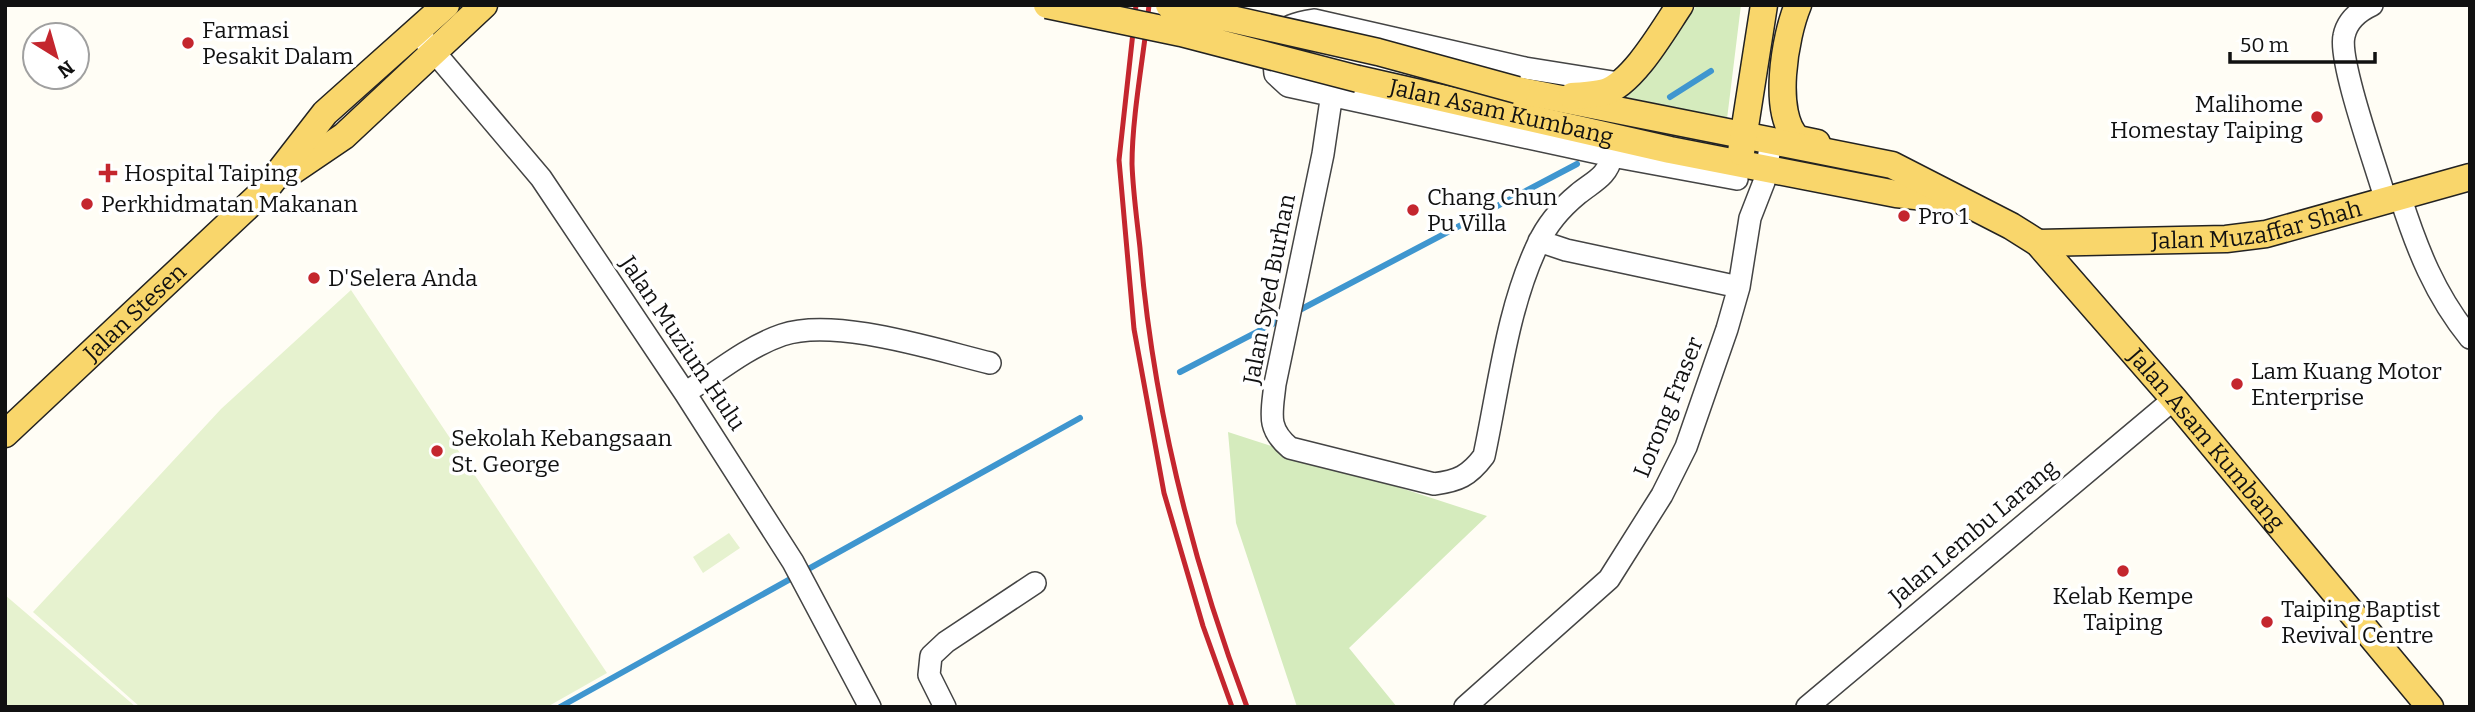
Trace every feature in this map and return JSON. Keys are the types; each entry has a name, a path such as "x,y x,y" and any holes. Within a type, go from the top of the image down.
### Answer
{"main road":[{"name":"Jalan Stesen","path":"425,41 446,5"},
{"name":"Jalan Stesen","path":"5,434 266,189 324,113 425,41 484,5"},
{"name":"Jalan Asam Kumbang","path":"1047,5 1181,33 1358,79 1586,119 1650,118 1740,159"},
{"name":"Jalan Asam Kumbang","path":"1169,5 1378,52 1517,90 1557,98 1586,119 1637,143 1740,159 1769,154 1845,158 1892,165 2011,226 2038,243 2174,399 2430,707"},
{"path":"1557,98 1606,92 1619,83 1649,52 1680,5"},
{"path":"1797,6 1788,33 1783,94 1790,132 1798,139 1840,149 1845,158"},
{"path":"1740,159 1761,7"},
{"name":"Jalan Asam Kumbang","path":"1769,154 1896,194 1959,201"},
{"name":"Jalan Muzaffar Shah","path":"2038,243 2240,238 2266,234 2470,177"}],"street":[{"path":"2372,5 2349,22 2343,52 2393,199 2424,267 2449,313 2470,338"},
{"path":"1619,83 1525,68 1314,20 1290,24 1278,35 1272,48 1275,74 1287,86 1332,93 1612,156 1740,159"},
{"name":"Jalan Muzium Hulu","path":"425,41 541,178 685,393 793,562 870,707"},
{"name":"Jalan Syed Burhan","path":"1332,93 1281,352 1272,417 1277,437 1290,448 1434,484 1458,481 1472,472 1484,456 1521,282 1539,241 1556,215 1601,178 1609,168 1612,156"},
{"name":"Lorong Fraser","path":"1465,707 1609,579 1639,536 1686,447 1739,287 1750,218 1764,183 1769,154"},
{"name":"Lorong Fraser","path":"1740,159 1750,218"},
{"path":"1539,241 1566,250 1739,287"},
{"path":"685,393 764,342 810,329 904,342 990,363"},
{"name":"Jalan Lembu Larang","path":"1807,707 2174,399"},
{"path":"944,707 929,675 931,656 946,642 1035,583"}],"green space":[{"path":"1697,5 1741,5 1727,119 1622,96 1649,75"},
{"path":"351,290 607,673 547,707 140,707 33,612 221,409"},
{"path":"1228,432 1487,516 1349,648 1397,707 1297,707 1236,523"},
{"path":"729,533 740,548 703,573 693,557"},
{"path":"5,595 136,707 5,707"}],"waterway":[{"path":"1670,97 1711,71"},
{"path":"1294,313 1577,164"},
{"path":"1180,372 1284,318"},
{"path":"560,707 1080,418"}],"railway":[{"path":"1136,5 1119,160 1134,329 1164,493 1203,626 1232,707"},
{"path":"1149,5 1136,106 1132,164 1154,366 1177,481 1192,538 1208,595 1247,707"}],"place":[{"name":"Farmasi Pesakit Dalam","path":"188,43"},
{"name":"Malihome Homestay Taiping","path":"2317,117"},
{"name":"Hospital Taiping","path":"108,173"},
{"name":"Perkhidmatan Makanan","path":"87,204"},
{"name":"Chang Chun Pu Villa","path":"1413,210"},
{"name":"Pro 1","path":"1904,216"},
{"name":"D'Selera Anda","path":"314,278"},
{"name":"Lam Kuang Motor Enterprise","path":"2237,384"},
{"name":"Sekolah Kebangsaan St. George","path":"437,451"},
{"name":"Kelab Kempe Taiping","path":"2123,571"},
{"name":"Taiping Baptist Revival Centre","path":"2267,622"}]}
